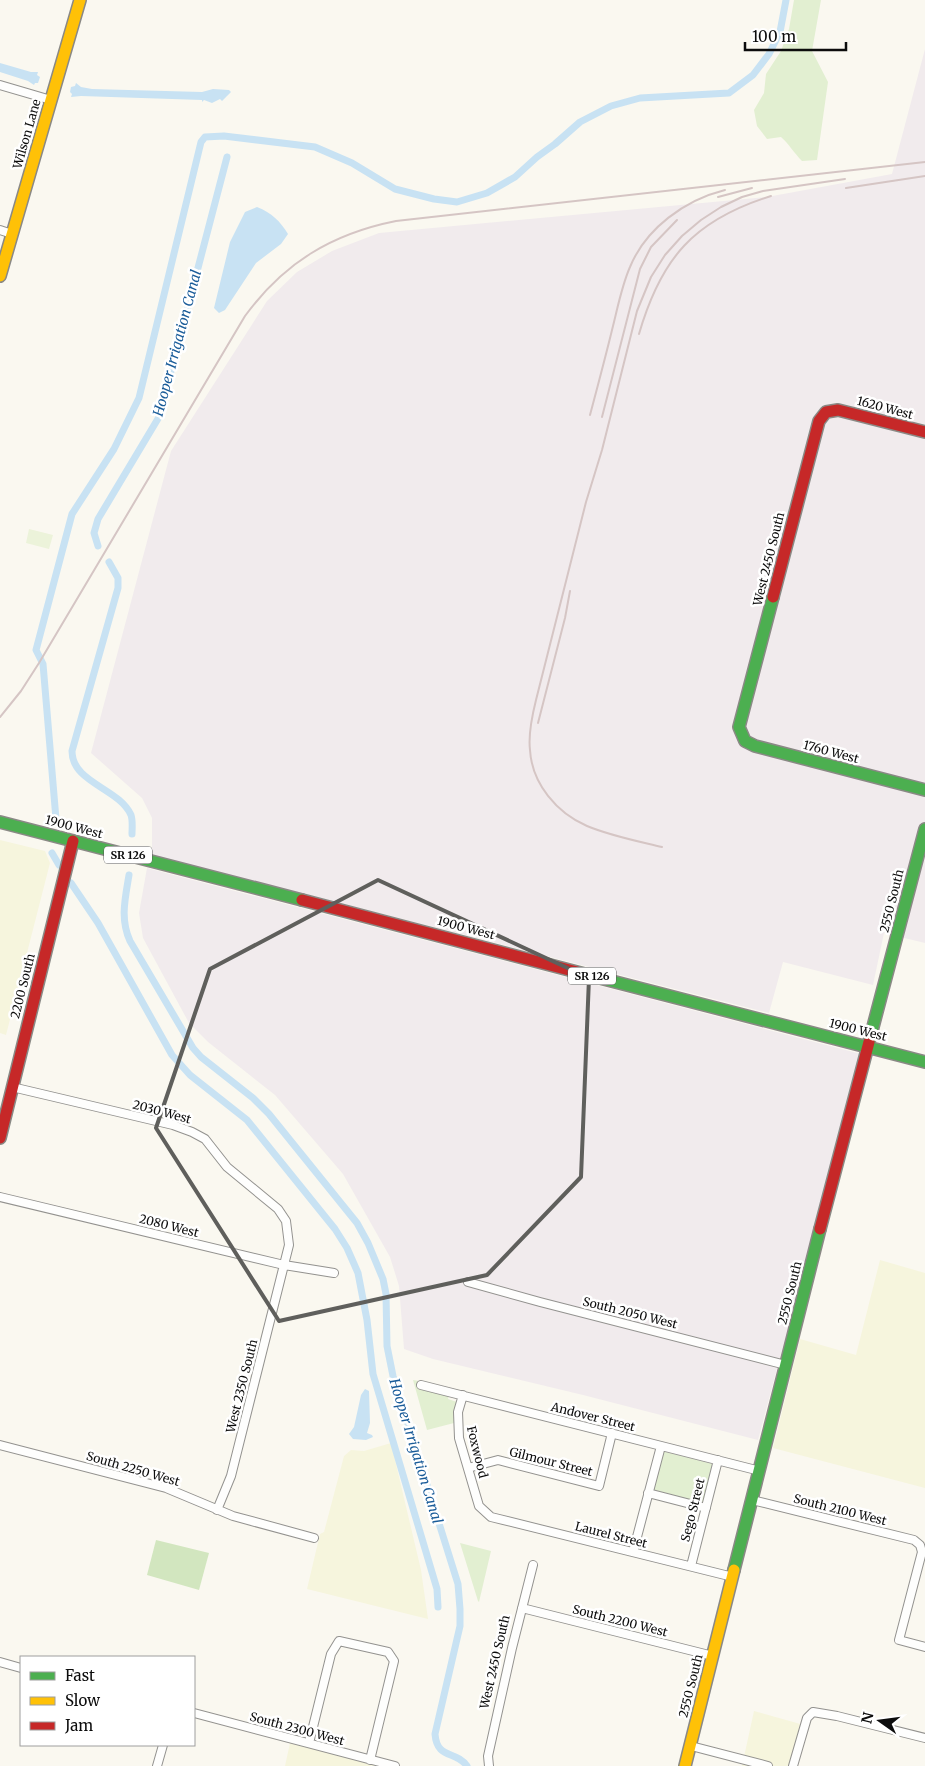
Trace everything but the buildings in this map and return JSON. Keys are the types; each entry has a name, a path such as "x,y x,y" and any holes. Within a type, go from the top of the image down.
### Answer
{"street":[{"name":"Wilson Lane","path":"0,276 80,0"},
{"path":"0,84 51,100"},
{"path":"0,230 12,234"},
{"name":"1620 West","path":"838,410 925,432"},
{"name":"West 2450 South","path":"739,727 818,421 826,412 838,410"},
{"name":"1760 West","path":"739,727 745,741 755,746 925,790"},
{"name":"1900 West","path":"0,822 925,1062"},
{"name":"2550 South","path":"685,1766 786,1364 925,828"},
{"name":"2200 South","path":"0,1138 72,841"},
{"name":"2030 West","path":"12,1087 173,1125 205,1139 227,1167 278,1209 286,1221 289,1245 284,1265"},
{"name":"2080 West","path":"0,1197 284,1265 334,1273"},
{"name":"West 2350 South","path":"217,1510 231,1476 284,1265"},
{"name":"South 2050 West","path":"468,1282 786,1364"},
{"name":"Andover Street","path":"421,1384 760,1471"},
{"name":"Foxwood","path":"463,1395 458,1412 459,1438 479,1506 484,1512"},
{"name":"Gilmour Street","path":"468,1468 498,1460 599,1486 612,1433"},
{"name":"South 2250 West","path":"0,1445 166,1488 233,1516 314,1538"},
{"path":"633,1552 661,1446"},
{"name":"Sego Street","path":"691,1566 718,1460"},
{"path":"648,1493 706,1508"},
{"name":"South 2100 West","path":"752,1500 914,1540 920,1545 922,1552 921,1572"},
{"name":"Laurel Street","path":"484,1512 492,1517 733,1577"},
{"name":"West 2450 South","path":"489,1766 488,1756 512,1648 533,1566"},
{"path":"921,1572 899,1640 925,1647"},
{"name":"South 2200 West","path":"522,1608 713,1656"},
{"path":"309,1743 331,1654 339,1641 388,1652 394,1662 370,1760"},
{"path":"0,1662 20,1668"},
{"path":"793,1766 807,1718 813,1712 837,1716 925,1738"},
{"name":"South 2300 West","path":"195,1713 395,1766"},
{"path":"157,1766 163,1746"},
{"path":"690,1746 768,1766"}],"highlighted area":[{"path":"378,880 589,978 581,1177 487,1275 279,1321 156,1128 210,969"}],"shaded area":[{"path":"925,49 925,943 884,933 873,985 783,962 769,1013 152,855 152,818 142,798 91,753 171,451 267,301 297,272 332,251 379,233 767,197 892,174"},
{"path":"147,868 861,1054 758,1440 433,1359 404,1349 399,1286 390,1257 343,1174 275,1095 208,1042 189,1023 143,938 139,913"}],"green space":[{"path":"794,0 821,0 812,51 828,82 817,160 802,161 781,137 767,139 757,126 754,110 764,93 766,74 781,51 789,29"},
{"path":"29,529 53,535 49,549 26,543"},
{"path":"0,840 45,851 50,863 6,1035 0,1033"},
{"path":"880,1260 925,1273 925,1488 773,1448 800,1339 856,1355"},
{"path":"413,1380 419,1381 418,1386 449,1396 448,1399 457,1402 454,1423 427,1430"},
{"path":"391,1443 421,1570 428,1619 307,1589 320,1534 324,1532 344,1456 351,1450 364,1451"},
{"path":"662,1451 713,1464 703,1505 652,1492"},
{"path":"156,1540 209,1553 199,1590 147,1575"},
{"path":"460,1543 491,1551 479,1602 478,1601"},
{"path":"754,1711 804,1725 793,1766 742,1766"},
{"path":"290,1743 379,1766 285,1766"}],"water":[{"path":"0,63 31,72 38,72 37,75 40,77 38,83 34,85 28,81 0,72"},
{"path":"76,83 81,87 92,89 202,92 213,89 229,90 231,92 222,101 220,99 212,103 204,100 202,102 202,100 71,97 71,87 75,86"},
{"path":"257,207 275,218 288,234 281,244 256,263 225,310 219,313 214,308 230,242 245,212"},
{"path":"365,1389 369,1391 370,1423 367,1433 373,1437 366,1440 353,1439 349,1434 354,1427 361,1395"}],"waterway":[{"path":"56,819 43,664 36,650 72,514 114,449 139,398 201,142 205,137 224,136 315,147 352,163 395,189 434,199 457,202 487,193 515,177 580,122 611,106 640,98 729,93 753,75 769,54 780,32 786,0"},
{"name":"Hooper Irrigation Canal","path":"98,546 94,533 98,519 159,417 227,157"},
{"name":"Hooper Irrigation Canal","path":"109,562 118,578 118,588 72,751 74,762 80,771 125,806 132,817 132,834"},
{"path":"52,853 59,865"},
{"name":"Hooper Irrigation Canal","path":"129,875 124,909 127,933 193,1048 201,1057 253,1098 269,1114 357,1223 368,1243 383,1279 386,1294 387,1346 393,1376 458,1584 460,1626 435,1734 436,1742 439,1748 463,1761 467,1766"},
{"path":"71,883 98,923 172,1055 190,1075 247,1120 335,1229 347,1248 358,1273 367,1320 373,1374 437,1589 438,1607"}],"railway":[{"path":"0,717 21,691 39,663 245,316 276,281 311,253 350,234 396,221 925,162"},
{"path":"846,188 925,176"},
{"path":"662,847 596,830 566,813 556,805 541,786 532,762 530,744 531,725 536,700 637,311 651,277 665,255 682,236 701,220 721,207 742,197 763,191 845,179"},
{"path":"718,197 752,188"},
{"path":"590,415 622,288 637,253 646,240 668,218 696,201 725,190"},
{"path":"639,334 658,284 670,263 684,246 701,230 721,217 771,196"},
{"path":"602,417 640,269 651,247 677,220"},
{"path":"538,723 565,618 570,591"}],"traffic: fast":[{"path":"773,597 739,727 745,741 755,746 925,790"},
{"path":"0,822 302,900"},
{"path":"869,1042 925,829"},
{"path":"596,977 925,1062"},
{"path":"734,1570 820,1229"}],"traffic: slow":[{"path":"0,276 80,0"},
{"path":"685,1766 734,1570"}],"traffic: jam":[{"path":"773,597 819,421 826,412 838,410 925,432"},
{"path":"0,1138 73,841"},
{"path":"302,900 596,977"},
{"path":"820,1229 869,1042"}]}
